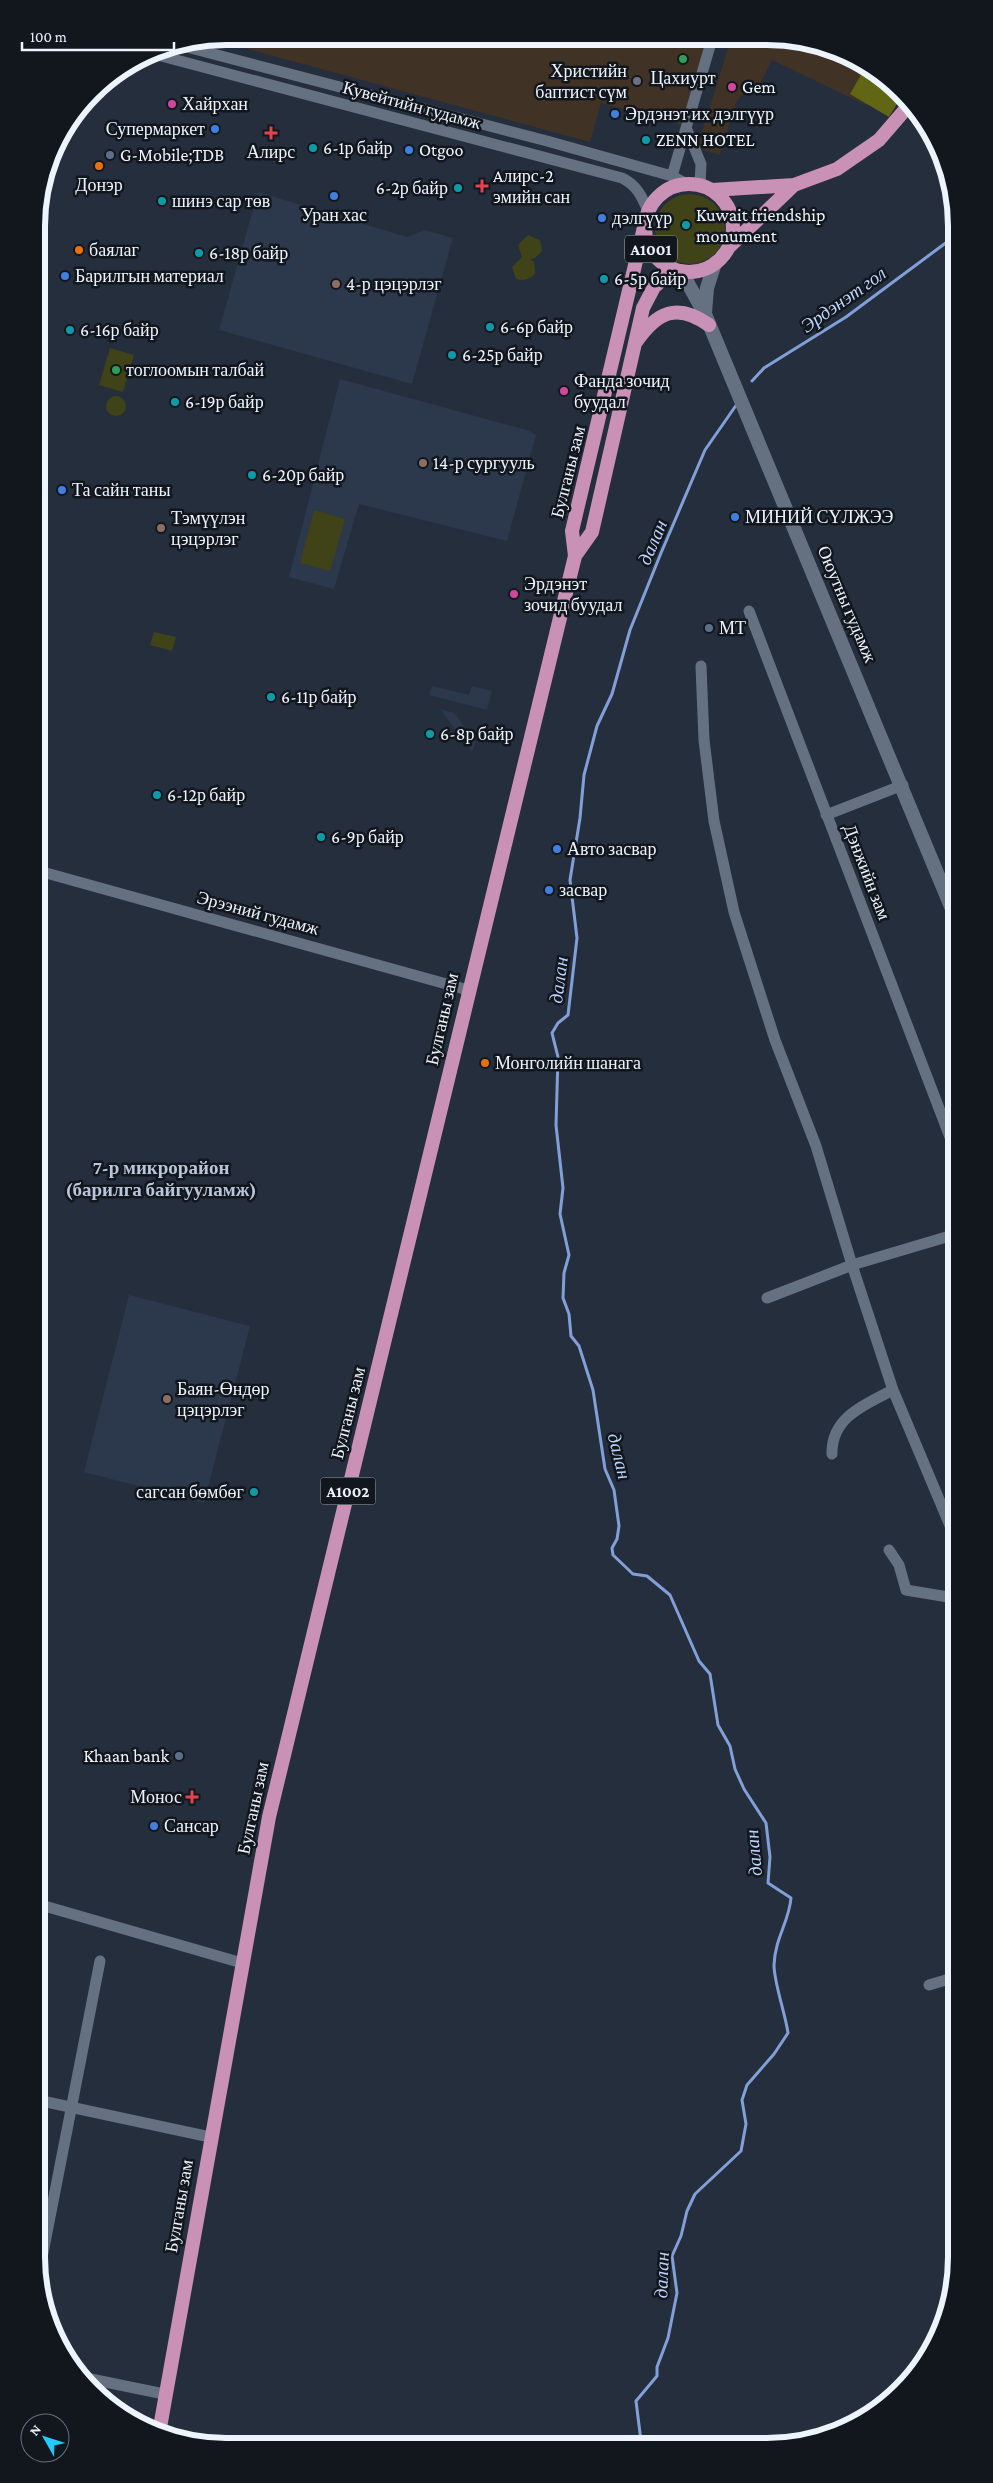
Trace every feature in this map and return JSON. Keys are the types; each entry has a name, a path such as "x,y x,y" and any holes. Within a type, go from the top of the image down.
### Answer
{"highway":[{"name":"A1001","path":"794,185 728,248 715,263 698,270 678,270 664,264 652,251 646,235 647,217 654,200 664,192 675,186 794,185 836,169 879,140 905,110"},
{"path":"700,186 721,197 731,216 733,227 728,248"},
{"name":"Булганы зам","path":"160,2425 210,2137 269,1817 468,990 575,556 572,531 647,217"},
{"name":"Булганы зам","path":"575,556 592,532 633,347 648,297 654,287 678,270"},
{"path":"633,347 648,327 672,312 683,311 707,320"}],"street":[{"path":"672,176 710,45"},
{"name":"Кувейтийн гудамж","path":"188,48 547,141 672,176 700,186"},
{"name":"Кувейтийн гудамж","path":"163,57 622,178 639,191 647,217"},
{"path":"687,130 701,164 700,186"},
{"path":"707,320 707,288 715,263"},
{"name":"Оюутны гудамж","path":"678,270 707,320 903,785 948,898"},
{"name":"Дэнжийн зам","path":"749,611 948,1132"},
{"path":"701,666 704,740 714,821 734,912 775,1040 816,1146 893,1390 948,1521"},
{"path":"826,815 903,785"},
{"name":"Эрээний гудамж","path":"45,873 468,990"},
{"path":"767,1298 852,1265 948,1236"},
{"path":"832,1454 832,1446 842,1424 854,1410 893,1390"},
{"path":"890,1550 899,1565 906,1590 948,1597"},
{"path":"45,1906 242,1963"},
{"path":"45,2242 100,1961"},
{"path":"929,1985 948,1979"},
{"path":"45,2102 210,2137"},
{"path":"93,2379 164,2394"}],"shaded area":[{"path":"233,45 707,45 685,126 601,103 590,142"},
{"path":"729,45 779,45 803,48 837,59 858,69 877,82 866,105 772,60 759,86 748,86 736,103 720,155 697,148"},
{"path":"863,72 898,102 889,117 850,94"},
{"name":"4-р цэцэрлэг","path":"258,192 407,237 425,230 453,238 412,384 219,330"},
{"name":"14-р сургууль","path":"340,379 530,431 536,435 507,541 359,504 334,589 289,577"},
{"path":"432,686 469,695 472,686 492,691 487,710 429,695"},
{"path":"440,709 454,713 476,742 472,752"},
{"name":"Баян-Өндөр цэцэрлэг","path":"129,1295 250,1326 204,1503 84,1472"}],"green space":[{"path":"690,194 703,197 715,204 722,216 725,229 722,242 715,254 703,261 690,264 677,261 665,254 658,242 655,229 658,216 665,204 677,197"},
{"path":"528,235 540,240 542,251 535,258 530,259 534,262 535,273 527,279 516,279 512,267 522,257 518,245"},
{"name":"тоглоомын талбай","path":"110,348 134,355 123,392 99,385"},
{"path":"112,396 120,396 126,402 126,410 120,416 112,416 106,410 106,402"},
{"path":"314,510 345,519 330,571 300,563"},
{"path":"154,632 176,637 172,651 150,645"}],"waterway":[{"name":"Эрдэнэт гол","path":"752,381 764,368 846,317 948,241"},
{"name":"далан","path":"641,2438 636,2401 657,2376 657,2367 668,2338 677,2293 672,2256 681,2236 687,2211 695,2194 741,2151 746,2124 742,2100 747,2085 774,2054 788,2033 774,1965 777,1947 788,1915 791,1898 768,1883 770,1857 766,1823 744,1789 735,1769 730,1746 718,1725 710,1674 699,1661 670,1595 647,1576 633,1574 613,1555 612,1548 617,1539 619,1526 614,1490 605,1469 593,1390 579,1346 571,1336 569,1314 563,1298 564,1273 569,1255 560,1214 563,1188 556,1125 558,1057 552,1033 558,1023 568,1015 577,938 570,880 580,818 584,775 597,726 612,694 630,630 705,450 737,404"}],"place":[{"name":"Цахиурт","path":"683,59"},
{"name":"Христийн баптист сүм","path":"637,81"},
{"name":"Gem","path":"732,87"},
{"name":"Хайрхан","path":"172,104"},
{"name":"Эрдэнэт их дэлгүүр","path":"615,114"},
{"name":"Супермаркет","path":"215,129"},
{"name":"Алирс","path":"271,133"},
{"name":"ZENN HOTEL","path":"646,140"},
{"name":"6-1р байр","path":"313,148"},
{"name":"Otgoo","path":"409,150"},
{"name":"G-Mobile;TDB","path":"110,155"},
{"name":"Донэр","path":"99,166"},
{"name":"Aлирс-2 эмийн сан","path":"482,186"},
{"name":"6-2р байр","path":"458,188"},
{"name":"Уран хас","path":"334,196"},
{"name":"шинэ сар төв","path":"162,201"},
{"name":"дэлгүүр","path":"602,218"},
{"name":"Kuwait friendship monument","path":"686,225"},
{"name":"баялаг","path":"79,250"},
{"name":"6-18р байр","path":"199,253"},
{"name":"Барилгын материал","path":"65,276"},
{"name":"6-5р байр","path":"604,279"},
{"name":"4-р цэцэрлэг","path":"336,284"},
{"name":"6-6р байр","path":"490,327"},
{"name":"6-16р байр","path":"70,330"},
{"name":"6-25р байр","path":"452,355"},
{"name":"тоглоомын талбай","path":"116,370"},
{"name":"Фанда зочид буудал","path":"564,391"},
{"name":"6-19р байр","path":"175,402"},
{"name":"14-р сургууль","path":"423,463"},
{"name":"6-20р байр","path":"252,475"},
{"name":"Та сайн таны","path":"62,490"},
{"name":"МИНИЙ СҮЛЖЭЭ","path":"735,517"},
{"name":"Тэмүүлэн цэцэрлэг","path":"161,528"},
{"name":"Эрдэнэт зочид буудал","path":"514,594"},
{"name":"МТ","path":"709,628"},
{"name":"6-11р байр","path":"271,697"},
{"name":"6-8р байр","path":"430,734"},
{"name":"6-12р байр","path":"157,795"},
{"name":"6-9р байр","path":"321,837"},
{"name":"Авто засвар","path":"557,849"},
{"name":"засвар","path":"549,890"},
{"name":"Монголийн шанага","path":"485,1063"},
{"name":"Баян-Өндөр цэцэрлэг","path":"167,1399"},
{"name":"сагсан бөмбөг","path":"254,1492"},
{"name":"Khaan bank","path":"179,1756"},
{"name":"Монос","path":"192,1797"},
{"name":"Сансар","path":"154,1826"}],"district":[{"name":"7-р микрорайон (барилга байгууламж)","path":"161,1178"}]}
